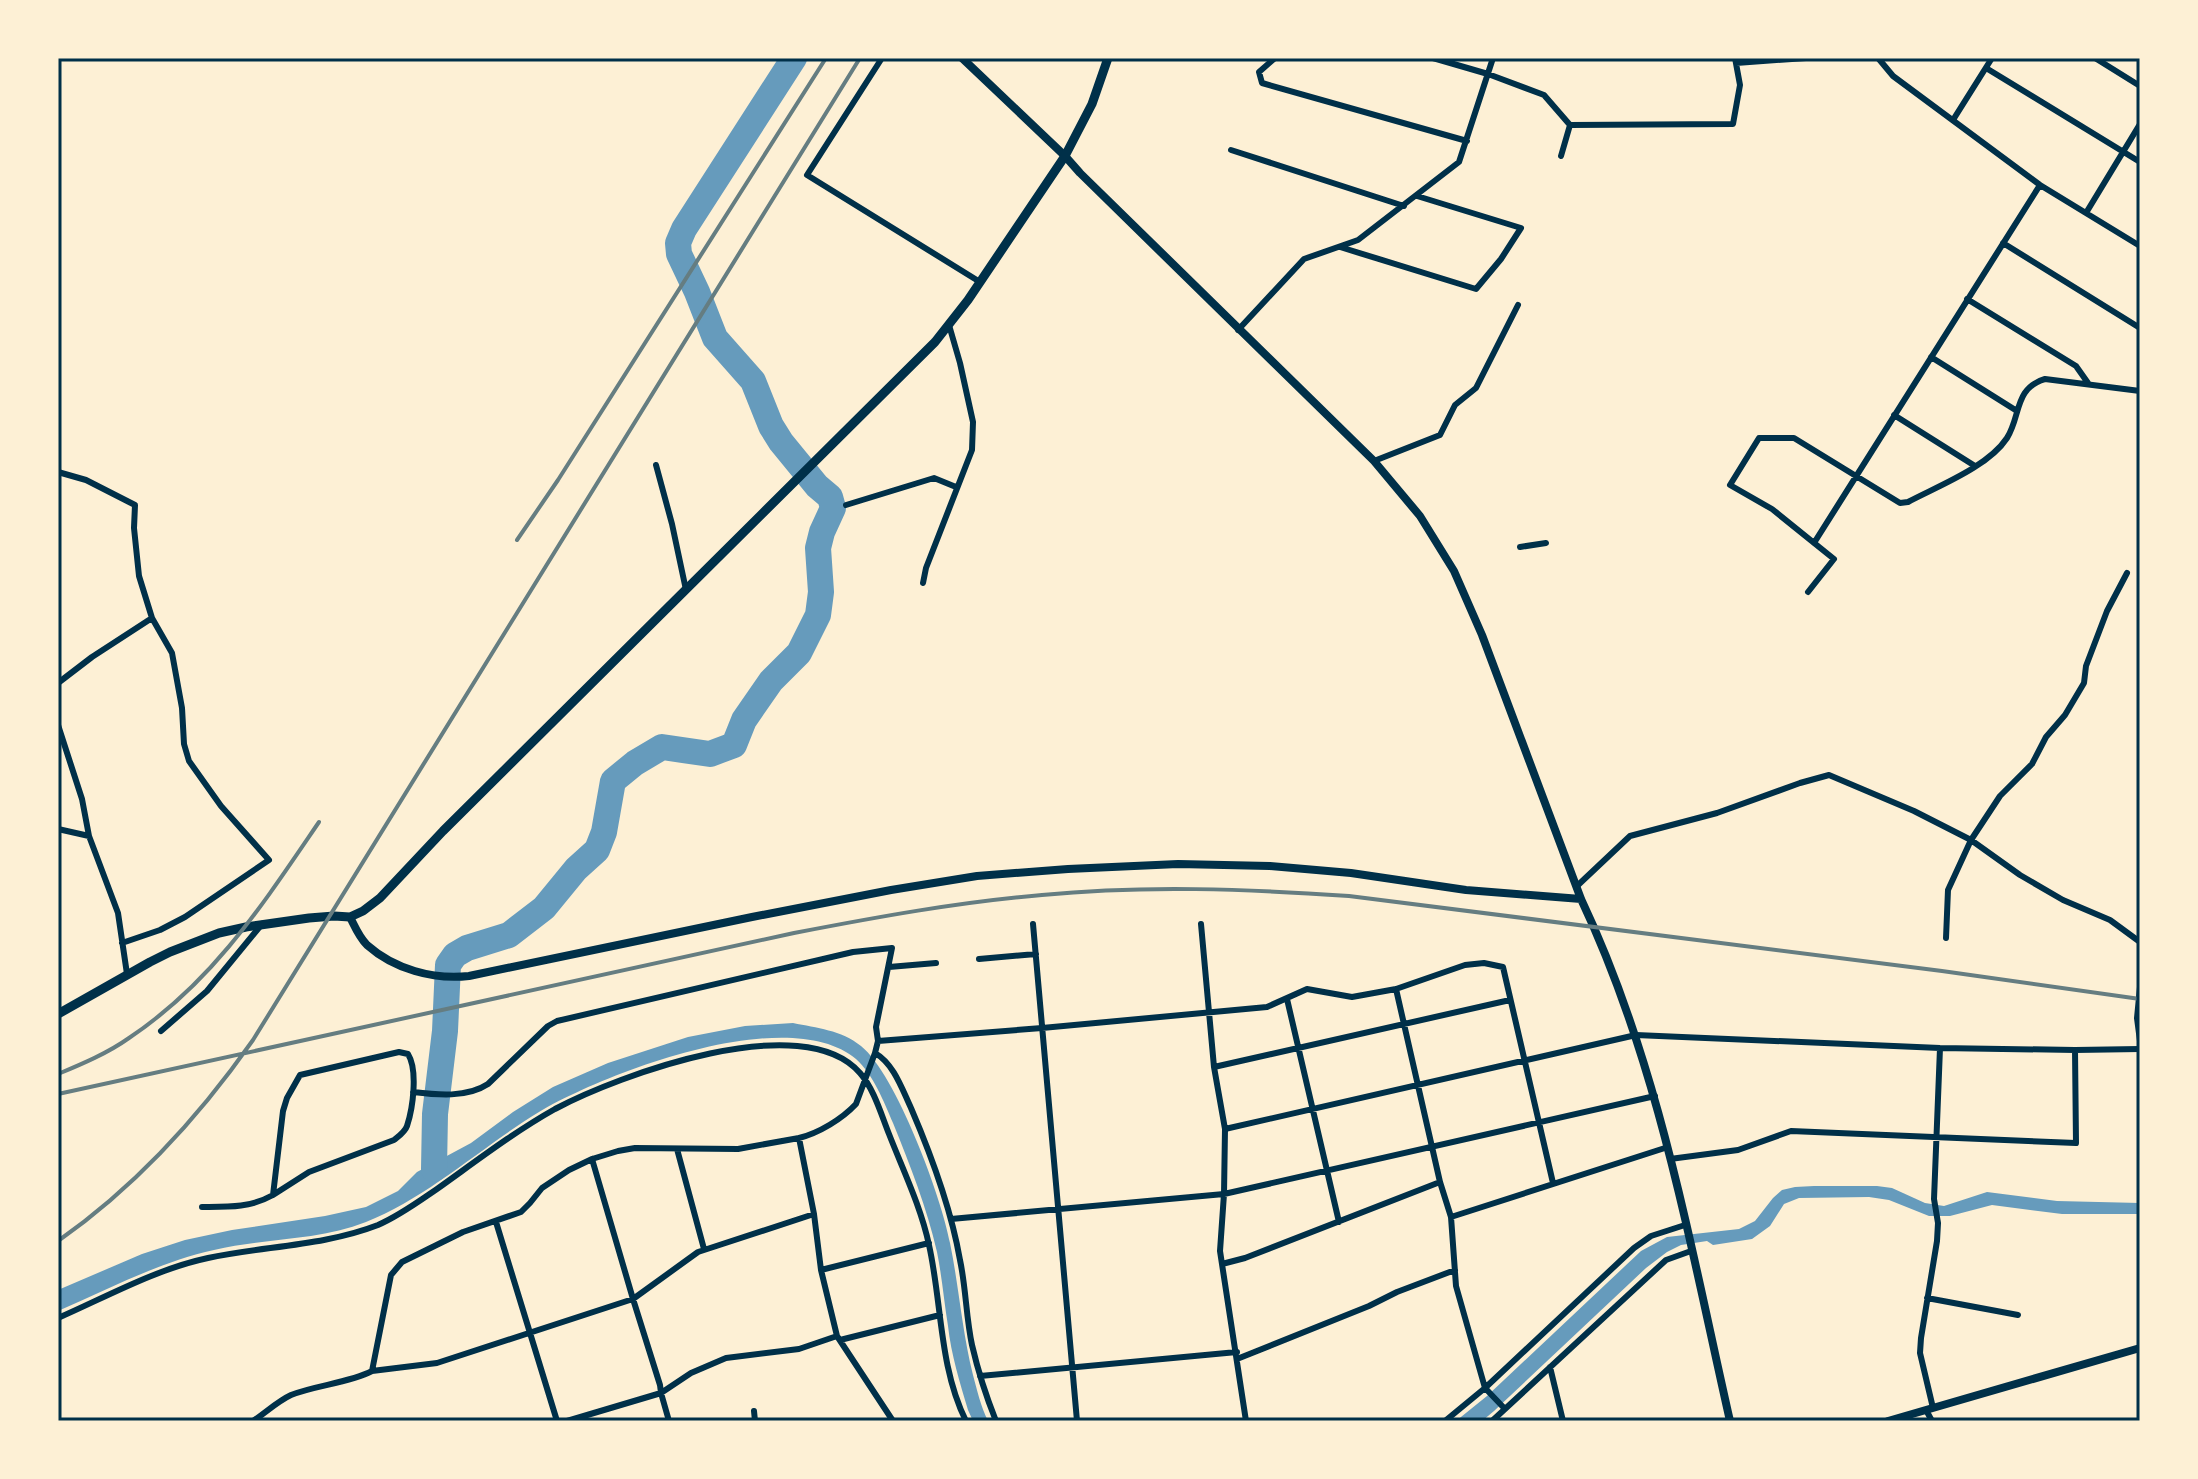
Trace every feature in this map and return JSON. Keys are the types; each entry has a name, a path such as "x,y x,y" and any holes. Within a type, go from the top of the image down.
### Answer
{"main road":[{"path":"58,1014 127,974 191,943 219,933 262,924 350,917 380,898 443,831 922,357 980,282 1065,156 1092,104 1108,58"}],"street":[{"path":"882,58 807,175 980,282"},
{"path":"962,58 1374,461 1420,516 1448,560 1466,596 1515,718 1581,899 1636,1035 1668,1147 1730,1421"},
{"path":"1275,58 1259,72 1262,83 1467,141"},
{"path":"1433,58 1544,95 1570,125 1733,124 1740,85 1735,60 1806,58"},
{"path":"1238,330 1304,259 1358,240 1459,162 1493,58"},
{"path":"1878,58 1893,76 2040,185 2140,246"},
{"path":"1953,120 1992,58"},
{"path":"2095,58 2140,86"},
{"path":"1986,68 2140,162"},
{"path":"2086,213 2140,124"},
{"path":"1561,156 1570,125"},
{"path":"1231,150 1404,206"},
{"path":"1814,543 2040,185"},
{"path":"1340,247 1476,289 1521,228 1417,196"},
{"path":"2003,243 2140,328"},
{"path":"1967,299 2076,366 2088,383"},
{"path":"1374,461 1440,435 1455,405 1476,388 1518,305"},
{"path":"923,583 972,450 973,422 949,325"},
{"path":"1931,357 2017,411"},
{"path":"1808,592 1834,559 1772,509 1730,485 1759,438 1794,438 1900,503 1908,502 1975,466 1997,450 2008,437 2024,392 2034,382 2045,379 2140,391"},
{"path":"1894,415 1975,466"},
{"path":"656,465 686,590"},
{"path":"58,472 86,480 135,505 139,576 152,618 172,653 189,761 221,806 269,860 185,917 160,930 122,943"},
{"path":"846,505 934,478 956,487"},
{"path":"1520,547 1546,543"},
{"path":"1946,938 1948,890 1971,840 2000,796 2032,764 2046,737 2084,683 2086,666 2107,611 2127,573"},
{"path":"58,683 152,618"},
{"path":"58,725 82,799 89,836 118,913 127,974"},
{"path":"1577,886 1630,836 1717,813 1829,775 1971,840 2020,875 2063,900 2110,920 2140,942"},
{"path":"58,829 89,836"},
{"path":"350,917 365,943 382,956 402,967 447,978 891,890 977,876 1068,869 1178,864 1270,866 1351,873 1466,890 1581,899"},
{"path":"161,1031 207,991 262,924"},
{"path":"1033,924 1077,1421"},
{"path":"1201,924 1214,1067 1225,1129 1220,1251 1246,1421"},
{"path":"372,1371 391,1275 402,1262 463,1232 521,1212 542,1188 569,1170 592,1159 635,1148 738,1149 799,1138 812,1135 850,1110 856,1104 875,1054 878,1041 876,1027 892,948 853,952 557,1021 479,1091 447,1094 413,1092"},
{"path":"979,959 1036,954"},
{"path":"889,967 936,963"},
{"path":"878,1041 1267,1007 1307,989 1352,997 1396,989 1465,965 1484,963 1503,967 1553,1183"},
{"path":"2140,987 2137,1018 2140,1041"},
{"path":"1396,989 1440,1182 1451,1217 1456,1286 1486,1389 1504,1408"},
{"path":"1287,999 1339,1222"},
{"path":"1214,1067 1510,1000"},
{"path":"1225,1129 1636,1035 1940,1048 2140,1049"},
{"path":"58,1318 184,1265 247,1251 332,1239 380,1224 416,1204 553,1110 624,1079 682,1060 731,1049 797,1044 824,1049 846,1059 866,1079 914,1197 929,1243 945,1353 966,1421"},
{"path":"1932,1421 1920,1353 1938,1223 1934,1199 1940,1048"},
{"path":"1670,1159 1738,1150 1791,1131 2076,1143 2075,1050"},
{"path":"202,1207 259,1203 273,1195 309,1172 394,1140 406,1128 413,1092 412,1061 408,1054 399,1052 300,1075 283,1111 273,1195"},
{"path":"875,1054 883,1057 903,1089 951,1219 961,1261 972,1342 996,1421"},
{"path":"951,1219 1224,1194 1655,1096"},
{"path":"799,1138 821,1270 839,1338 893,1421"},
{"path":"1451,1217 1668,1147"},
{"path":"677,1149 704,1249"},
{"path":"592,1159 669,1421"},
{"path":"1222,1264 1245,1258 1440,1182"},
{"path":"253,1421 288,1396 372,1371 437,1363 633,1299 704,1249 814,1214"},
{"path":"496,1222 557,1421"},
{"path":"1445,1421 1486,1389 1634,1248 1651,1236 1686,1227"},
{"path":"821,1270 929,1243"},
{"path":"1492,1421 1666,1260 1691,1250"},
{"path":"980,1376 1237,1355 1455,1270"},
{"path":"1927,1298 2018,1315"},
{"path":"567,1421 661,1393 691,1373 726,1358 799,1349 940,1315"},
{"path":"1888,1421 2140,1348"},
{"path":"1550,1367 1563,1421"},
{"path":"754,1411 755,1421"}],"water":[{"path":"793,1023 837,1033 853,1041 875,1061 889,1082 916,1138 938,1197 953,1260 969,1358 988,1421 973,1421 968,1410 951,1347 933,1236 912,1171 878,1089 856,1059 826,1043 787,1038 744,1040 697,1050 607,1079 539,1112 433,1186 366,1222 329,1233 233,1246 194,1255 134,1277 58,1311 58,1290 142,1254 185,1240 232,1230 366,1207 398,1191 417,1172 471,1143 553,1087 608,1063 688,1037 745,1026"},
{"path":"1814,1186 1892,1188 1925,1203 1944,1206 1987,1192 2057,1201 2140,1203 2140,1214 2062,1214 1992,1205 1950,1216 1929,1216 1889,1200 1869,1197 1799,1198 1784,1204 1770,1226 1752,1239 1713,1245 1707,1241 1681,1245 1667,1252 1482,1421 1456,1421 1487,1396 1641,1251 1667,1237 1739,1229 1755,1221 1782,1190"}],"waterway":[{"path":"434,1169 435,1114 445,1031 448,965 455,955 467,948 509,935 544,908 576,869 597,850 604,832 613,781 635,763 662,747 710,754 734,745 744,720 771,681 799,653 818,615 821,592 818,548 833,508 830,497 781,442 771,426 753,381 715,338 679,254 678,243 794,58"}],"railway":[{"path":"517,540 826,58"},
{"path":"58,1241 113,1198 164,1149 211,1096 253,1040 860,58"},
{"path":"58,1074 121,1043 186,992 256,912 319,822"},
{"path":"58,1094 794,933 980,902 1119,890 1234,890 1349,896 2140,999"}]}
